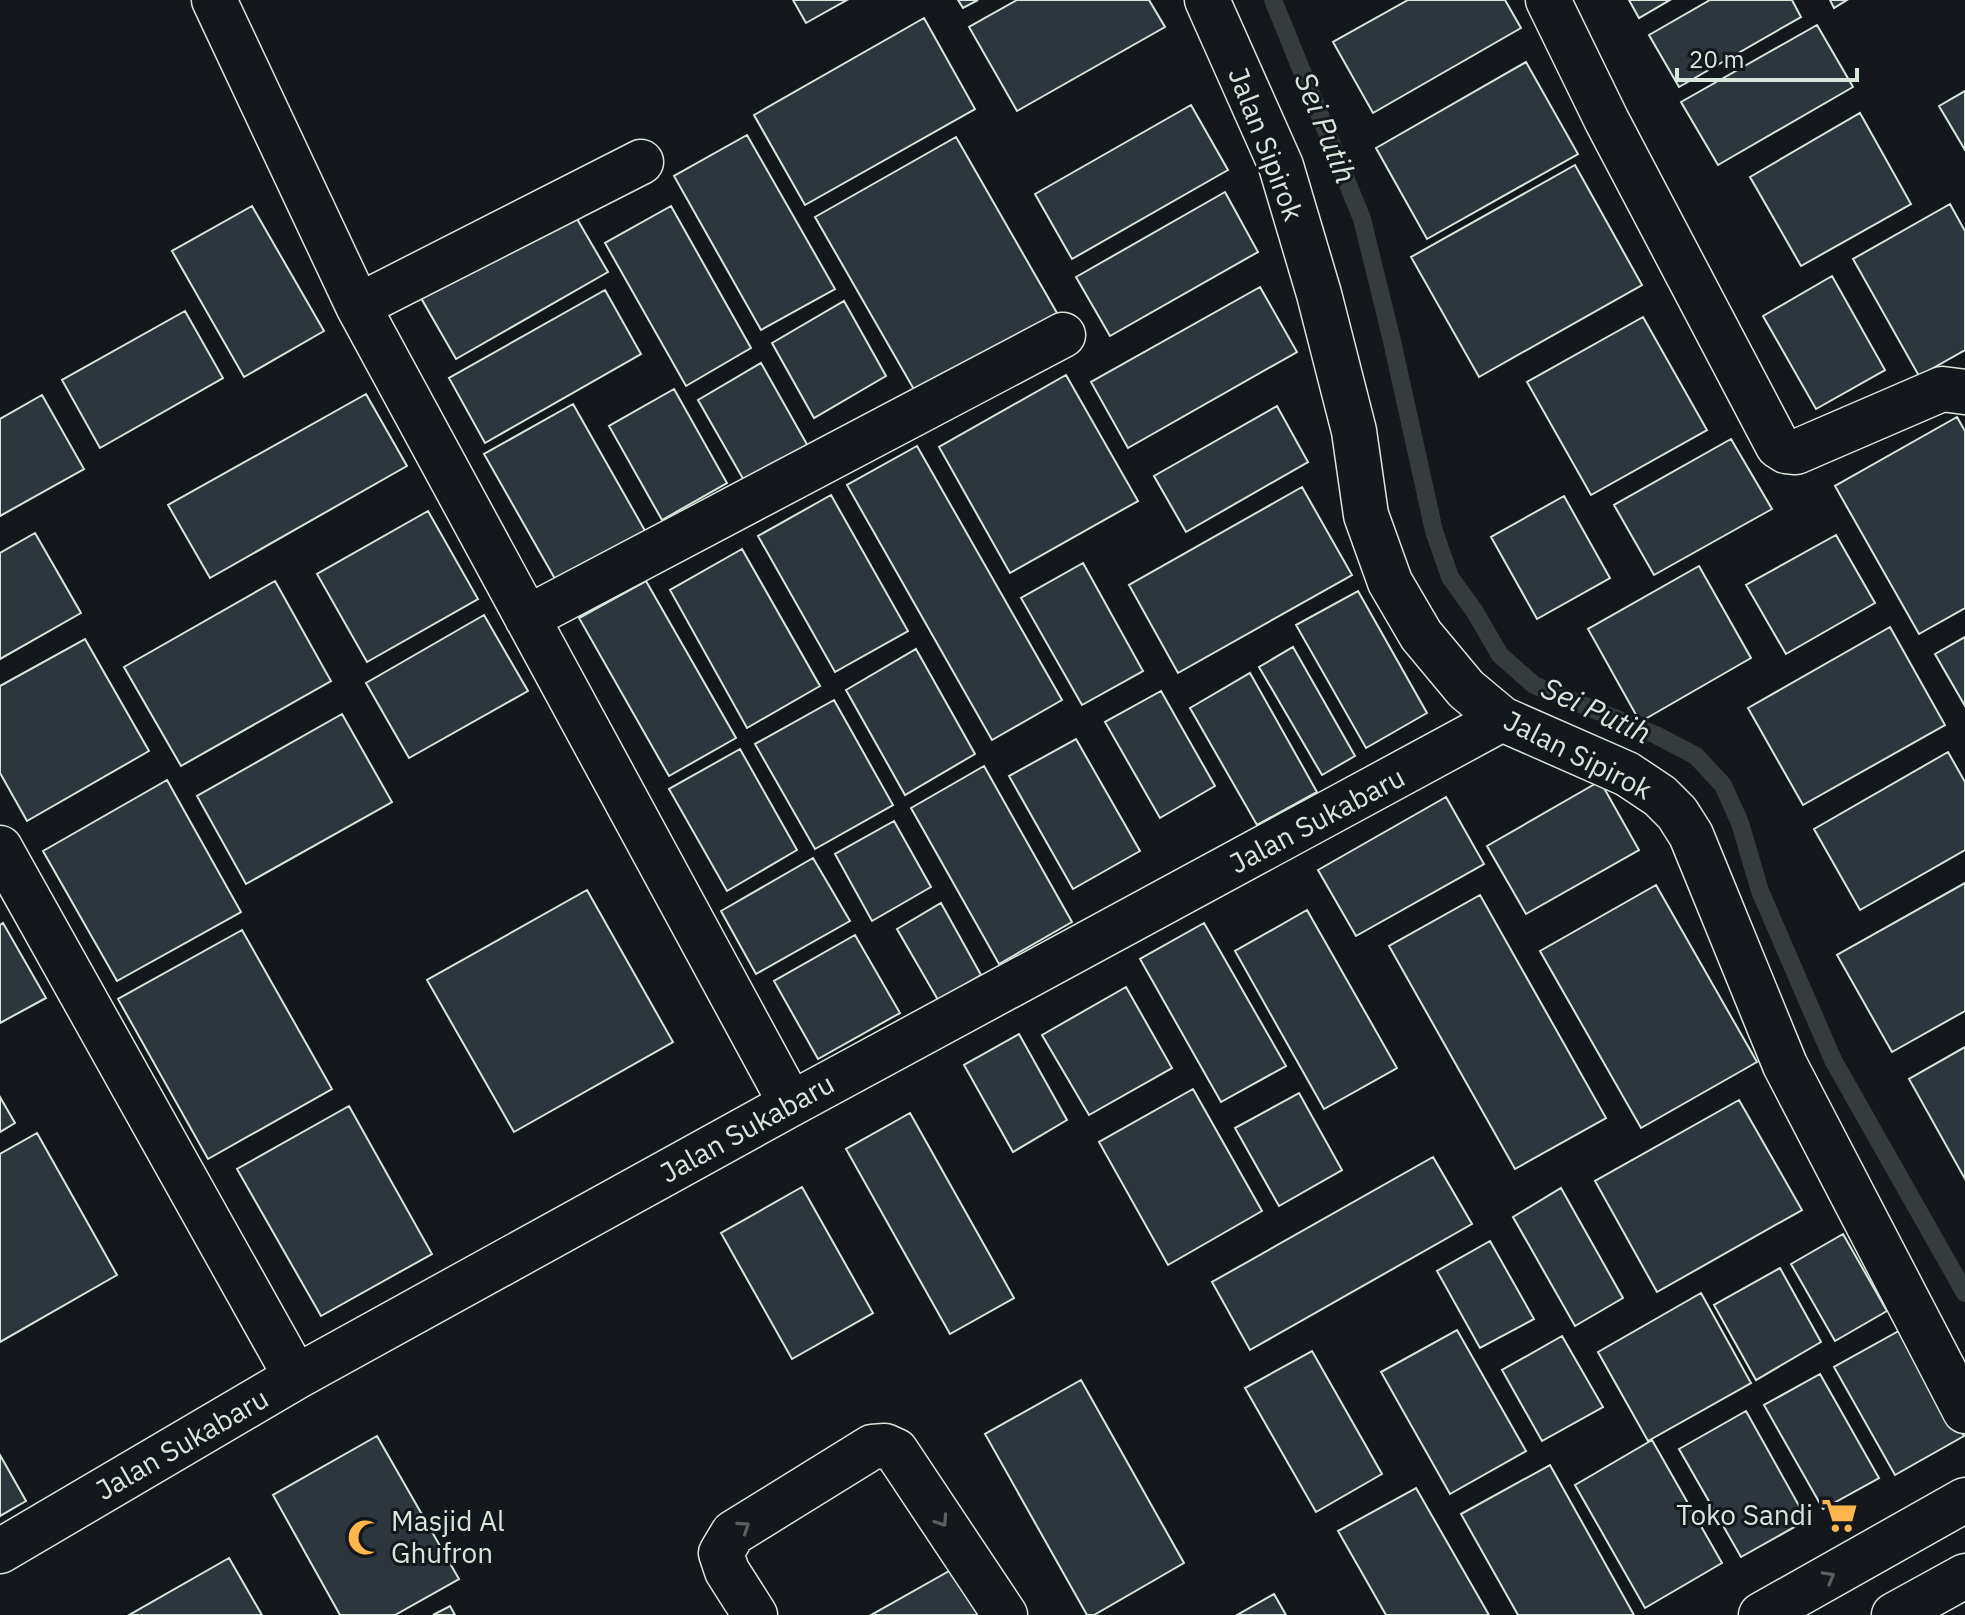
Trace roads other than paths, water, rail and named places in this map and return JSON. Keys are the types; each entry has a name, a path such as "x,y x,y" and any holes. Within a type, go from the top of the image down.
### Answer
{"street":[{"path":"214,0 358,306 791,1104"},
{"name":"Jalan Sipirok","path":"1207,0 1281,166 1319,294 1354,431 1366,515 1390,582 1421,635 1466,689 1502,719 1627,774 1660,796 1677,813 1697,849 1785,1065 1965,1411"},
{"path":"1548,0 1607,121 1778,446 1796,452 1942,389 1965,392"},
{"path":"358,306 641,162"},
{"path":"527,618 1063,335"},
{"name":"Jalan Sukabaru","path":"0,1551 296,1377 791,1104 1502,719"},
{"path":"0,848 296,1377"},
{"path":"755,1615 727,1571 721,1553 733,1533 872,1447 885,1446 896,1451 1005,1615"},
{"path":"1761,1615 1965,1500"},
{"path":"1894,1615 1965,1576"}],"waterway":[{"name":"Sei Putih","path":"1273,0 1362,219 1434,531 1450,577 1500,655 1534,685 1656,735 1696,756 1723,785 1740,823 1760,891 1833,1060 1965,1293"}],"place":[{"name":"Toko Sandi","path":"1839,1515"},
{"name":"Masjid Al Ghufron","path":"365,1537"}]}
